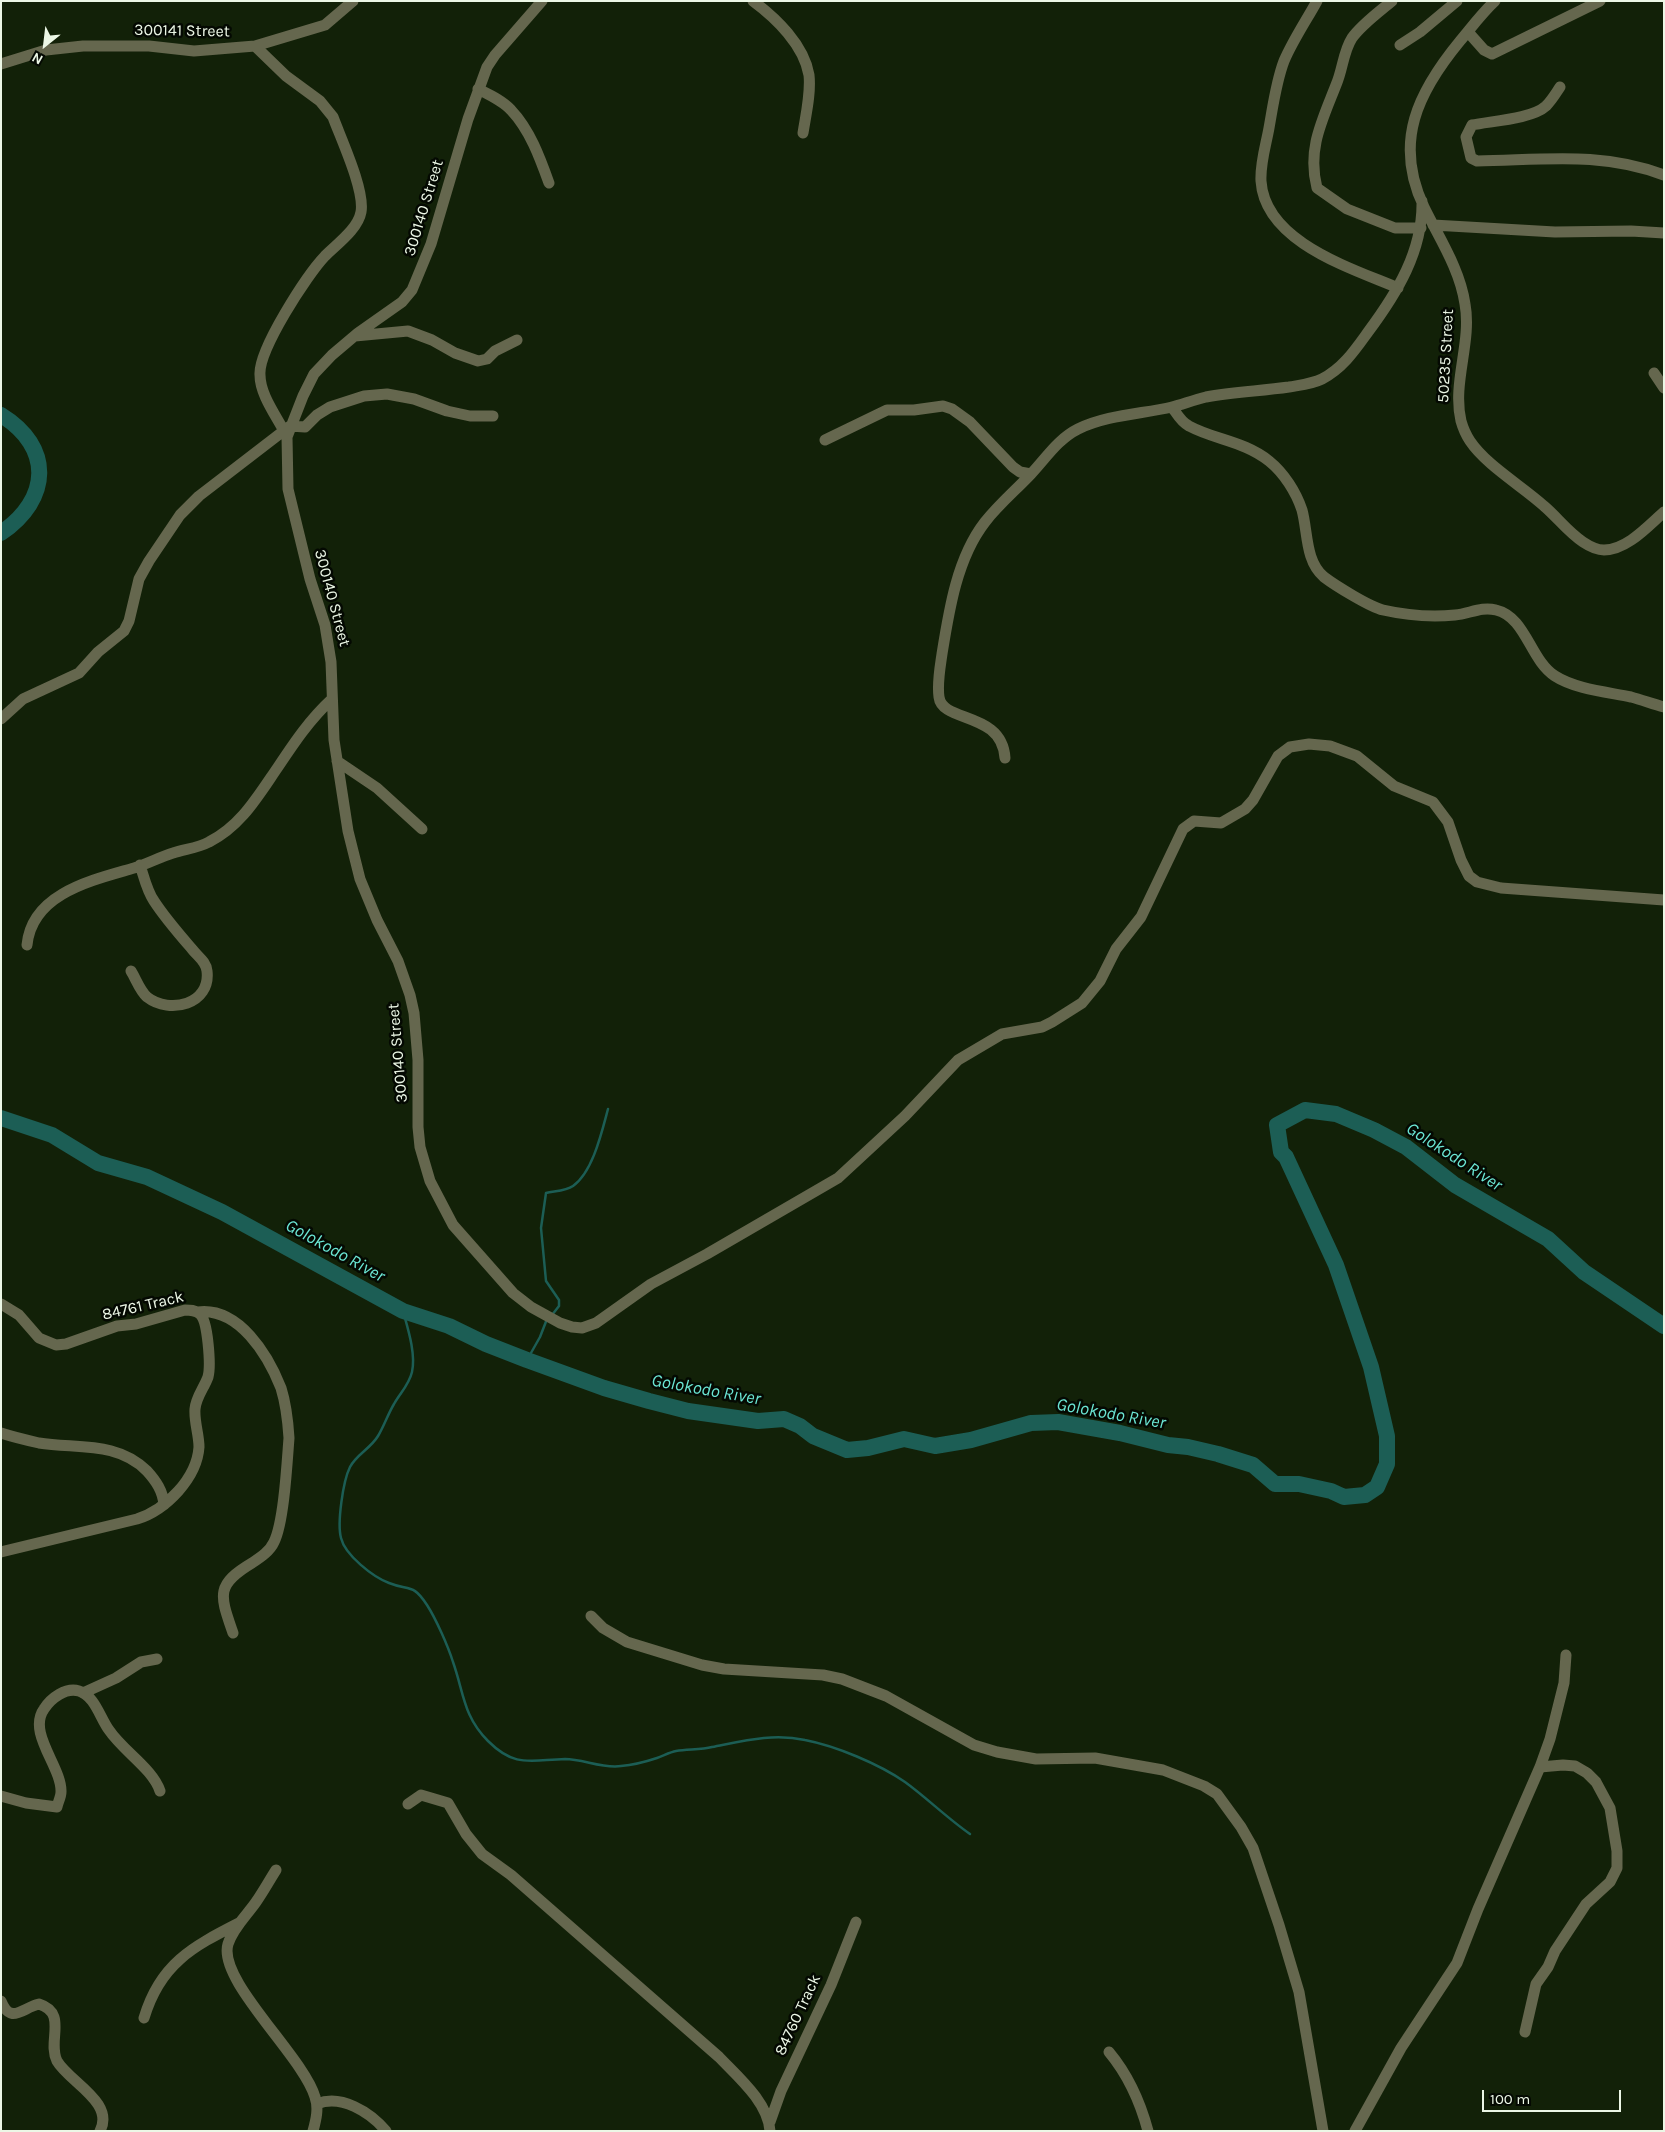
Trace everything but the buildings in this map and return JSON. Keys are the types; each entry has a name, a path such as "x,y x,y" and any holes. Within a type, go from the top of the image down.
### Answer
{"street":[{"name":"300141 Street","path":"1,64 46,50 83,46 149,46 194,51 255,46 325,25 353,1"},
{"name":"300140 Street","path":"542,1 495,54 487,67 465,128 431,244 412,290 402,302 353,337 314,374 287,428 288,488 305,562 324,624 331,662 337,761 348,831 360,880 377,920 398,961 414,1013 418,1060 418,1127 420,1147 442,1208 453,1225 513,1293 531,1307 560,1323 577,1327 588,1327 606,1317 652,1284 838,1178 905,1116 958,1060 1002,1034 1042,1027 1071,1012 1082,1003 1100,981 1116,949 1141,917 1183,829 1194,821 1221,823 1246,810 1278,756 1283,751 1298,744 1330,746 1345,751 1367,763 1394,786 1433,802 1448,822 1465,869 1469,876 1477,882 1501,888 1664,900"},
{"path":"753,1 778,23 793,40 804,60 809,86 803,133"},
{"path":"1317,1 1291,47 1279,77 1261,168 1264,196 1280,223 1311,249 1398,288"},
{"path":"1392,1 1353,36 1346,51 1337,84 1318,131 1313,171 1317,188 1347,208 1395,228 1421,228"},
{"path":"1400,45 1420,32 1457,1"},
{"name":"50235 Street","path":"1495,1 1433,76 1425,90 1415,116 1411,139 1413,172 1422,201 1455,269 1465,302 1467,333 1460,405 1461,419 1470,441 1479,452 1545,506 1574,535 1592,547 1604,550 1620,546 1664,512"},
{"path":"1468,32 1484,50 1492,54 1600,1"},
{"path":"255,46 286,76 328,109 333,117 359,189 361,204 361,212 353,228 313,272 271,337 263,353 260,365 261,384 287,428"},
{"path":"1560,86 1547,105 1535,112 1472,125 1466,137 1471,158 1477,161 1566,157 1607,159 1664,175"},
{"path":"478,89 511,109 532,142 549,183"},
{"path":"1004,758 1002,742 997,734 945,708 939,700 939,676 948,618 962,569 970,549 985,522 1060,442 1079,429 1121,416 1172,407 1207,397 1304,384 1324,378 1340,366 1356,350 1398,288 1413,254 1421,228 1422,201"},
{"path":"1433,225 1555,232 1631,231 1664,233"},
{"path":"353,337 408,331 432,340 455,353 478,361 487,359 502,347 517,340"},
{"path":"1654,374 1664,388"},
{"path":"1,719 23,699 79,673 98,652 124,631 129,621 138,579 163,538 180,515 199,496 287,428 305,427 317,415 348,400 386,394 414,400 447,412 470,416 493,416"},
{"path":"825,440 887,410 914,410 943,406 952,409 970,422 1013,467 1020,472 1031,474"},
{"path":"1172,407 1182,421 1189,426 1241,445 1269,461 1280,471 1296,496 1302,511 1310,552 1317,569 1324,577 1371,606 1396,612 1444,616 1459,615 1479,609 1497,610 1513,620 1540,662 1556,677 1589,689 1664,707"},
{"path":"28,945 28,933 32,923 41,911 58,897 94,879 208,843 226,832 242,818 302,732 332,699"},
{"path":"337,761 377,788 422,829"},
{"path":"131,971 145,996 155,1002 170,1006 196,999 205,991 207,969 203,961 153,900 140,865"},
{"name":"84761 Track","path":"1,1304 19,1315 39,1338 56,1345 66,1344 117,1326 136,1324 185,1310 198,1312 204,1321 209,1366 208,1376 195,1407 198,1455 189,1477 164,1504 146,1516 137,1519 1,1552"},
{"path":"198,1312 208,1311 225,1316 246,1331 272,1369 283,1396 288,1425 289,1438 280,1524 275,1540 269,1550 260,1558 236,1573 224,1589 222,1598 224,1609 233,1633"},
{"path":"1,1434 39,1443 96,1447 127,1456 142,1466 152,1477 162,1490 164,1504"},
{"path":"591,1616 603,1628 627,1642 702,1665 724,1669 823,1675 842,1679 886,1696 974,1745 997,1752 1036,1759 1095,1758 1162,1770 1204,1786 1217,1794 1253,1848 1279,1925 1299,1992 1323,2131"},
{"path":"1355,2131 1401,2048 1457,1963 1478,1909 1540,1767 1550,1739 1560,1701 1566,1655"},
{"path":"83,1693 116,1678 141,1662 157,1659"},
{"path":"1,1796 26,1804 57,1807 61,1791 41,1734 40,1722 43,1710 53,1699 63,1692 72,1690 83,1693 92,1701 108,1730 153,1775 160,1791"},
{"path":"1525,2032 1536,1984 1586,1904 1610,1882 1617,1868 1617,1851 1610,1808 1596,1782 1587,1772 1576,1766 1563,1764 1540,1767"},
{"path":"408,1804 421,1795 448,1803 466,1834 482,1854 511,1875 719,2057 749,2089 770,2126"},
{"path":"276,1870 243,1921 232,1934 226,1953 232,1971 302,2071 315,2095 317,2104 313,2131"},
{"path":"144,2018 148,2006 166,1972 177,1960 191,1949 243,1921"},
{"name":"84760 Track","path":"770,2126 781,2091 831,1984 856,1922"},
{"path":"1,2001 6,2011 11,2014 17,2014 39,2004 46,2006 51,2011 55,2019 54,2052 56,2059 68,2076 86,2089 102,2112 104,2119 100,2131"},
{"path":"1109,2052 1125,2072 1132,2086 1148,2131"},
{"path":"317,2104 326,2100 348,2104 375,2119 386,2131"}],"waterway":[{"name":"Golokodo River","path":"1,415 18,428 30,442 37,457 39,473 37,489 29,505 1,533"},
{"path":"552,1315 559,1306 559,1300 546,1281 541,1228 546,1193 567,1189 580,1180 596,1150 608,1109"},
{"name":"Golokodo River","path":"1,1118 52,1135 98,1163 147,1177 222,1212 403,1311 449,1326 486,1344 604,1388 688,1411 758,1421 784,1419 800,1426 813,1436 847,1450 868,1448 904,1439 935,1446 971,1440 1031,1423 1058,1422 1218,1454 1253,1465 1275,1484 1299,1484 1331,1491 1344,1497 1365,1495 1377,1487 1387,1464 1387,1436 1371,1367 1336,1265 1286,1157 1281,1152 1277,1125 1305,1110 1336,1114 1374,1130 1406,1147 1455,1185 1548,1239 1584,1272 1664,1326"},
{"path":"403,1311 412,1350 412,1372 409,1381 392,1408 378,1436 356,1459 347,1473 341,1502 341,1538 348,1551 368,1571 389,1583 414,1590 422,1598 442,1633 469,1713 480,1732 488,1741 498,1750 515,1759 532,1761 572,1759 614,1767 644,1762 671,1752 703,1749 735,1742 781,1737 805,1740 843,1751 895,1775 970,1834"},
{"path":"527,1360 540,1337 547,1319"}]}
